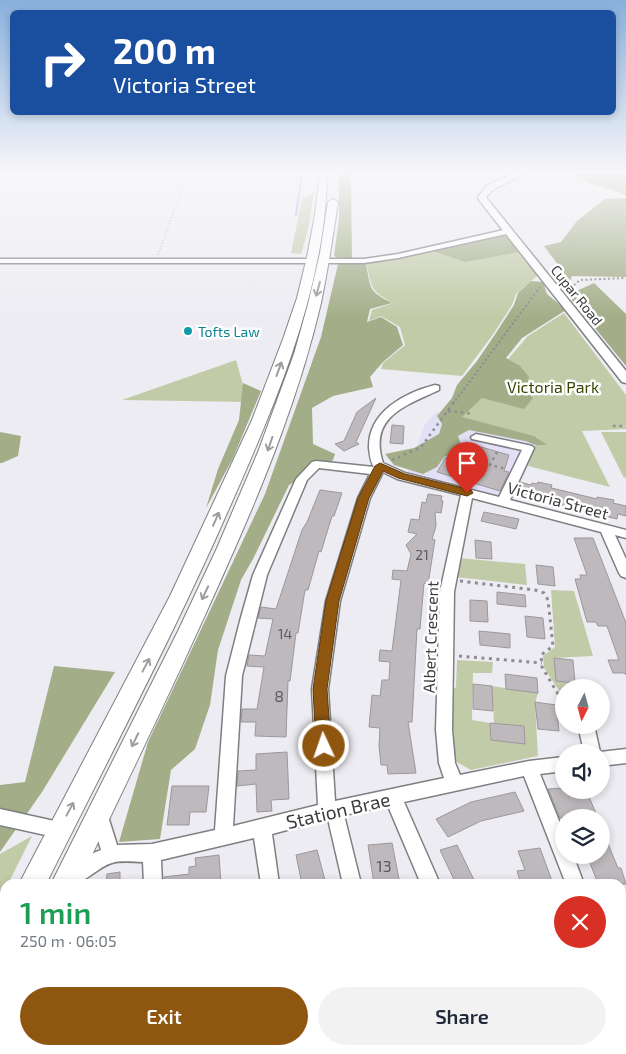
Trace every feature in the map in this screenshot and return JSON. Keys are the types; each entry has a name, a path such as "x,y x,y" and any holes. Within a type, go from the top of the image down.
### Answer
{"highway":[{"path":"35,879 164,631 244,456 319,261 321,221"},
{"path":"67,879 186,635 266,457 298,363 328,221"}],"main road":[{"name":"Cupar Road","path":"500,221 626,378"}],"street":[{"path":"0,261 364,261 398,256 508,231"},
{"path":"351,879 331,810 320,689 333,601 364,498 382,466 376,461 375,433 380,420 394,408 434,393"},
{"path":"476,437 528,448 503,502"},
{"name":"Victoria Street","path":"223,836 234,676 260,575 302,479 316,464 382,466 401,476 626,534"},
{"name":"Albert Crescent","path":"454,783 447,763 444,730 449,580 467,493"},
{"path":"606,529 626,573"},
{"path":"610,758 626,756"},
{"name":"Station Brae","path":"111,854 152,853 454,783 529,768 555,765"},
{"path":"529,768 573,879"},
{"path":"393,797 429,879"},
{"path":"70,879 93,862 111,854 99,814"},
{"path":"0,817 60,830"},
{"path":"262,828 269,879"},
{"path":"152,853 153,879"}],"path":[{"path":"156,261 170,221"},
{"path":"554,271 585,228 594,221"},
{"path":"558,294 571,289 580,280 626,278"},
{"path":"382,466 420,448 540,289"},
{"path":"448,411 474,414"},
{"path":"612,426 626,426"},
{"path":"496,452 490,465 512,471"},
{"path":"449,580 535,590 544,593 548,600 553,646 541,656 542,663 555,688"},
{"path":"446,654 542,663"}],"shaded area":[{"path":"436,412 538,438 528,466 509,500 408,472 425,424"}],"green space":[{"path":"297,221 309,221 301,254 291,253"},
{"path":"339,221 352,221 352,259 340,259 334,256"},
{"path":"577,221 626,221 626,277 572,276 568,287 560,288 552,281 562,270 544,246 561,242"},
{"path":"504,233 538,275 516,294 512,305 494,333 462,376 381,369 383,363 405,345 400,327 381,316 369,321 372,310 393,303 375,291 369,277 366,262"},
{"path":"504,233 519,252 465,262 430,250"},
{"path":"338,264 366,264 372,288 392,303 370,309 367,322 381,317 397,327 403,345 383,362 370,377 373,387 333,396 312,408 313,444 335,454 333,460 289,485 241,580 218,650 210,705 195,749 171,770 160,839 119,842 148,742 265,494 321,337"},
{"path":"531,281 543,282 547,294 566,310 522,338 506,358 520,366 529,377 525,391 533,398 524,409 482,398 462,417 534,436 547,445 536,445 525,441 469,430 458,436 462,447 456,457 445,456 437,467 423,474 394,465 385,454 414,448 439,434 442,424 437,416 452,398 457,385 494,336 514,305 518,293"},
{"path":"594,283 626,314 626,366 568,295"},
{"name":"Victoria Park","path":"564,313 626,395 626,429 582,431 610,487 528,466 538,438 455,420 528,336"},
{"path":"236,360 248,402 122,400"},
{"path":"243,383 261,391 233,458 206,508 218,469 239,420"},
{"path":"0,432 21,436 18,456 2,463 0,463"},
{"path":"601,432 626,432 626,477 624,478"},
{"path":"459,558 525,564 527,585 455,577"},
{"path":"551,590 574,591 593,656 554,658 557,679 555,679 555,684 544,668 543,656 555,647"},
{"path":"457,660 493,662 492,673 473,673 472,720 490,723 491,740 524,744 524,726 494,723 492,686 538,693 535,703 538,756 471,770 455,761 451,691 456,687"},
{"path":"54,666 115,672 42,792 0,852 0,785 25,782"},
{"path":"32,836 10,879 0,879 0,854"}],"building":[{"path":"376,398 356,442 359,444 344,451 335,444 344,441 357,412"},
{"path":"392,425 404,426 403,444 390,443"},
{"path":"474,445 509,455 504,471 509,472 500,491 437,472 446,457 465,462"},
{"path":"520,482 531,485 538,482 552,485 551,488 597,499 597,497 614,500 613,503 626,506 626,516 618,514 617,519 563,506 562,502 562,504 515,493"},
{"path":"320,490 342,493 334,516 332,516 321,552 319,551 308,590 305,590 298,633 296,633 290,681 288,681 286,737 255,736 256,722 241,722 242,709 257,709 264,667 247,666 249,655 265,656 273,619 258,618 261,607 276,609 302,530"},
{"path":"428,494 442,496 441,500 443,501 441,513 435,512 436,526 432,539 435,540 428,584 424,583 420,629 417,629 412,722 408,722 416,773 388,774 387,765 381,765 380,728 369,727 372,695 380,696 382,680 389,680 390,662 379,661 380,650 392,651 401,580 392,579 393,570 407,571 411,554 406,545 417,534 408,532 411,519 419,520 422,502 426,503"},
{"path":"484,512 519,519 516,529 481,521"},
{"path":"574,538 593,538 626,623 626,675 624,673 613,673 608,660 619,660 607,626 598,626 596,622 587,622 575,579 581,579 580,575 587,575"},
{"path":"475,540 491,542 492,559 476,558"},
{"path":"536,565 553,567 555,586 538,584"},
{"path":"497,592 525,595 526,607 497,604"},
{"path":"470,600 487,601 488,622 470,621"},
{"path":"525,616 543,618 545,639 527,637"},
{"path":"479,631 510,634 510,648 480,645"},
{"path":"554,658 573,660 575,679 556,679"},
{"path":"505,674 537,678 538,693 506,689"},
{"path":"473,684 492,686 493,711 473,709"},
{"path":"535,702 555,705 555,731 538,729"},
{"path":"490,723 524,726 525,744 491,740"},
{"path":"287,752 289,799 271,800 272,811 257,812 256,784 237,786 238,771 256,770 256,754"},
{"path":"172,786 209,786 206,812 190,812 189,825 167,825"},
{"path":"548,789 555,789 555,799 590,799 594,809 556,809"},
{"path":"515,792 524,811 481,821 448,837 436,819 471,802"},
{"path":"392,843 399,879 373,879 368,845"},
{"path":"457,845 474,879 454,879 440,850"},
{"path":"540,848 551,879 519,879 517,871 525,870 518,851"},
{"path":"610,849 618,868 621,868 624,879 596,879 590,864 610,864"},
{"path":"317,850 325,879 301,879 296,855"},
{"path":"219,855 221,879 164,879 164,877 189,874 189,867 196,866 195,858"},
{"path":"120,872 120,879 106,879 107,874"}],"place":[{"name":"Tofts Law","path":"188,331"}],"route":[{"path":"324,746 320,689 333,601 353,529 364,498 380,466 401,476 467,493"}]}
